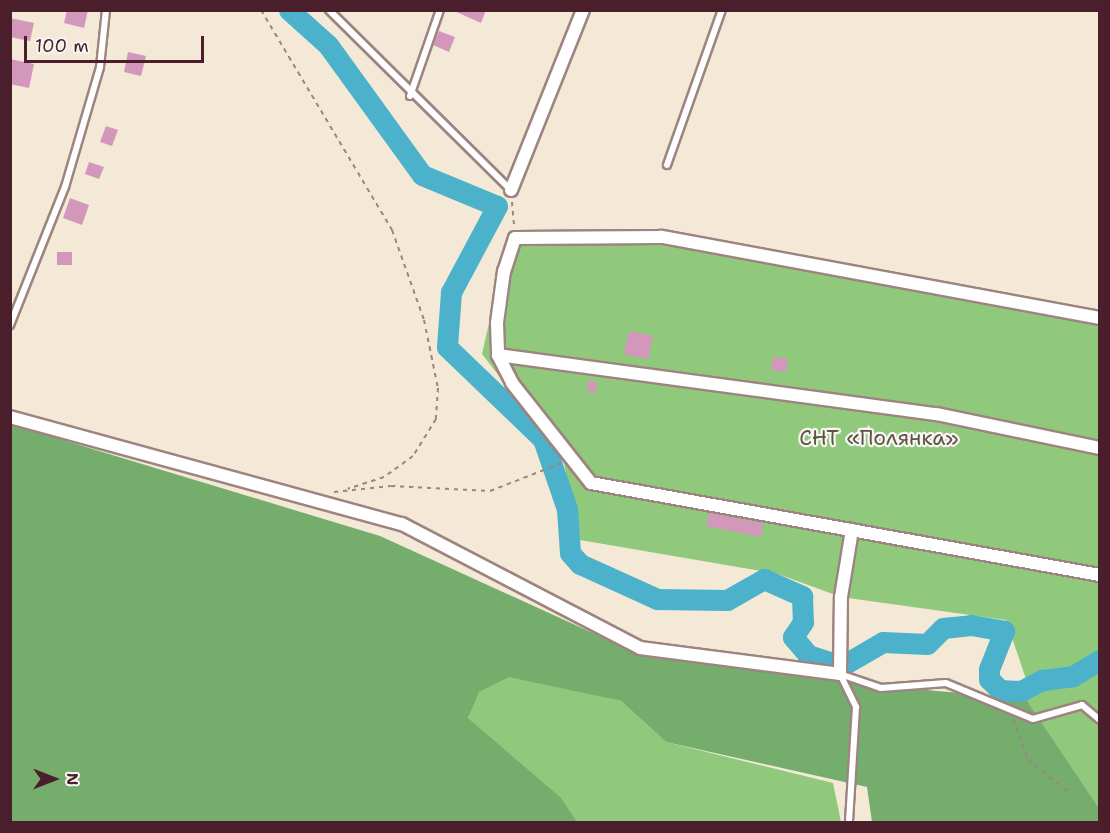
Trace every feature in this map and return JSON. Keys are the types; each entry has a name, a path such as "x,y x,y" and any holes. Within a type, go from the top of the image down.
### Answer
{"street":[{"path":"511,190 583,10"},
{"path":"1100,318 661,237 515,238 504,271 498,355 512,383 591,483 1100,575"},
{"path":"498,355 936,414 1100,448"},
{"path":"10,417 311,497 402,524 640,648 840,674 841,597 852,530"}],"lane":[{"path":"10,325 65,187 100,67 106,10"},
{"path":"329,10 410,96 511,190"},
{"path":"410,96 440,10"},
{"path":"667,165 722,10"},
{"path":"840,674 881,688 946,683 1033,719 1082,705 1100,720"},
{"path":"840,674 856,707 849,822"}],"path":[{"path":"261,10 392,230 423,320 438,388 436,419 414,456 384,477 348,489 311,497"},
{"path":"511,190 515,238"},
{"path":"348,489 490,491 559,465"},
{"path":"1014,711 1012,725 1028,760 1071,794"}],"green space":[{"name":"СНТ «Полянка»","path":"509,235 712,245 1099,311 1099,808 1026,699 1027,682 1006,620 841,597 778,574 580,540 563,458 482,354"},
{"path":"10,424 380,536 639,654 849,683 1026,699 1099,808 1099,822 872,822 867,787 666,742 621,701 509,677 479,692 468,718 561,798 577,822 11,822"},
{"path":"509,676 621,701 666,742 833,783 841,822 577,822 468,718 478,692"}],"building":[{"path":"67,10 88,10 84,28 64,23"},
{"path":"452,10 486,10 481,23"},
{"path":"10,18 34,23 30,41 10,37"},
{"path":"439,31 455,37 449,52 433,45"},
{"path":"128,52 146,56 141,76 124,72"},
{"path":"10,59 34,64 29,88 10,84"},
{"path":"106,126 118,130 112,146 100,142"},
{"path":"89,162 104,167 99,179 85,174"},
{"path":"70,198 89,205 82,225 63,218"},
{"path":"57,252 72,252 72,265 57,265"},
{"path":"629,331 653,336 648,359 624,354"},
{"path":"773,357 788,359 786,372 771,370"},
{"path":"588,381 597,382 596,393 587,392"},
{"path":"943,433 956,436 954,448 941,445"},
{"path":"709,513 763,523 761,537 706,526"}],"waterway":[{"path":"289,10 328,45 422,175 497,206 451,292 447,347 543,439 567,509 570,553 580,564 657,599 727,600 764,579 802,596 803,622 793,637 808,655 836,664"},
{"path":"845,664 883,642 927,644 943,628 971,625 1004,631 989,669 989,679 1000,690 1021,691 1042,680 1073,676 1100,660"}]}
